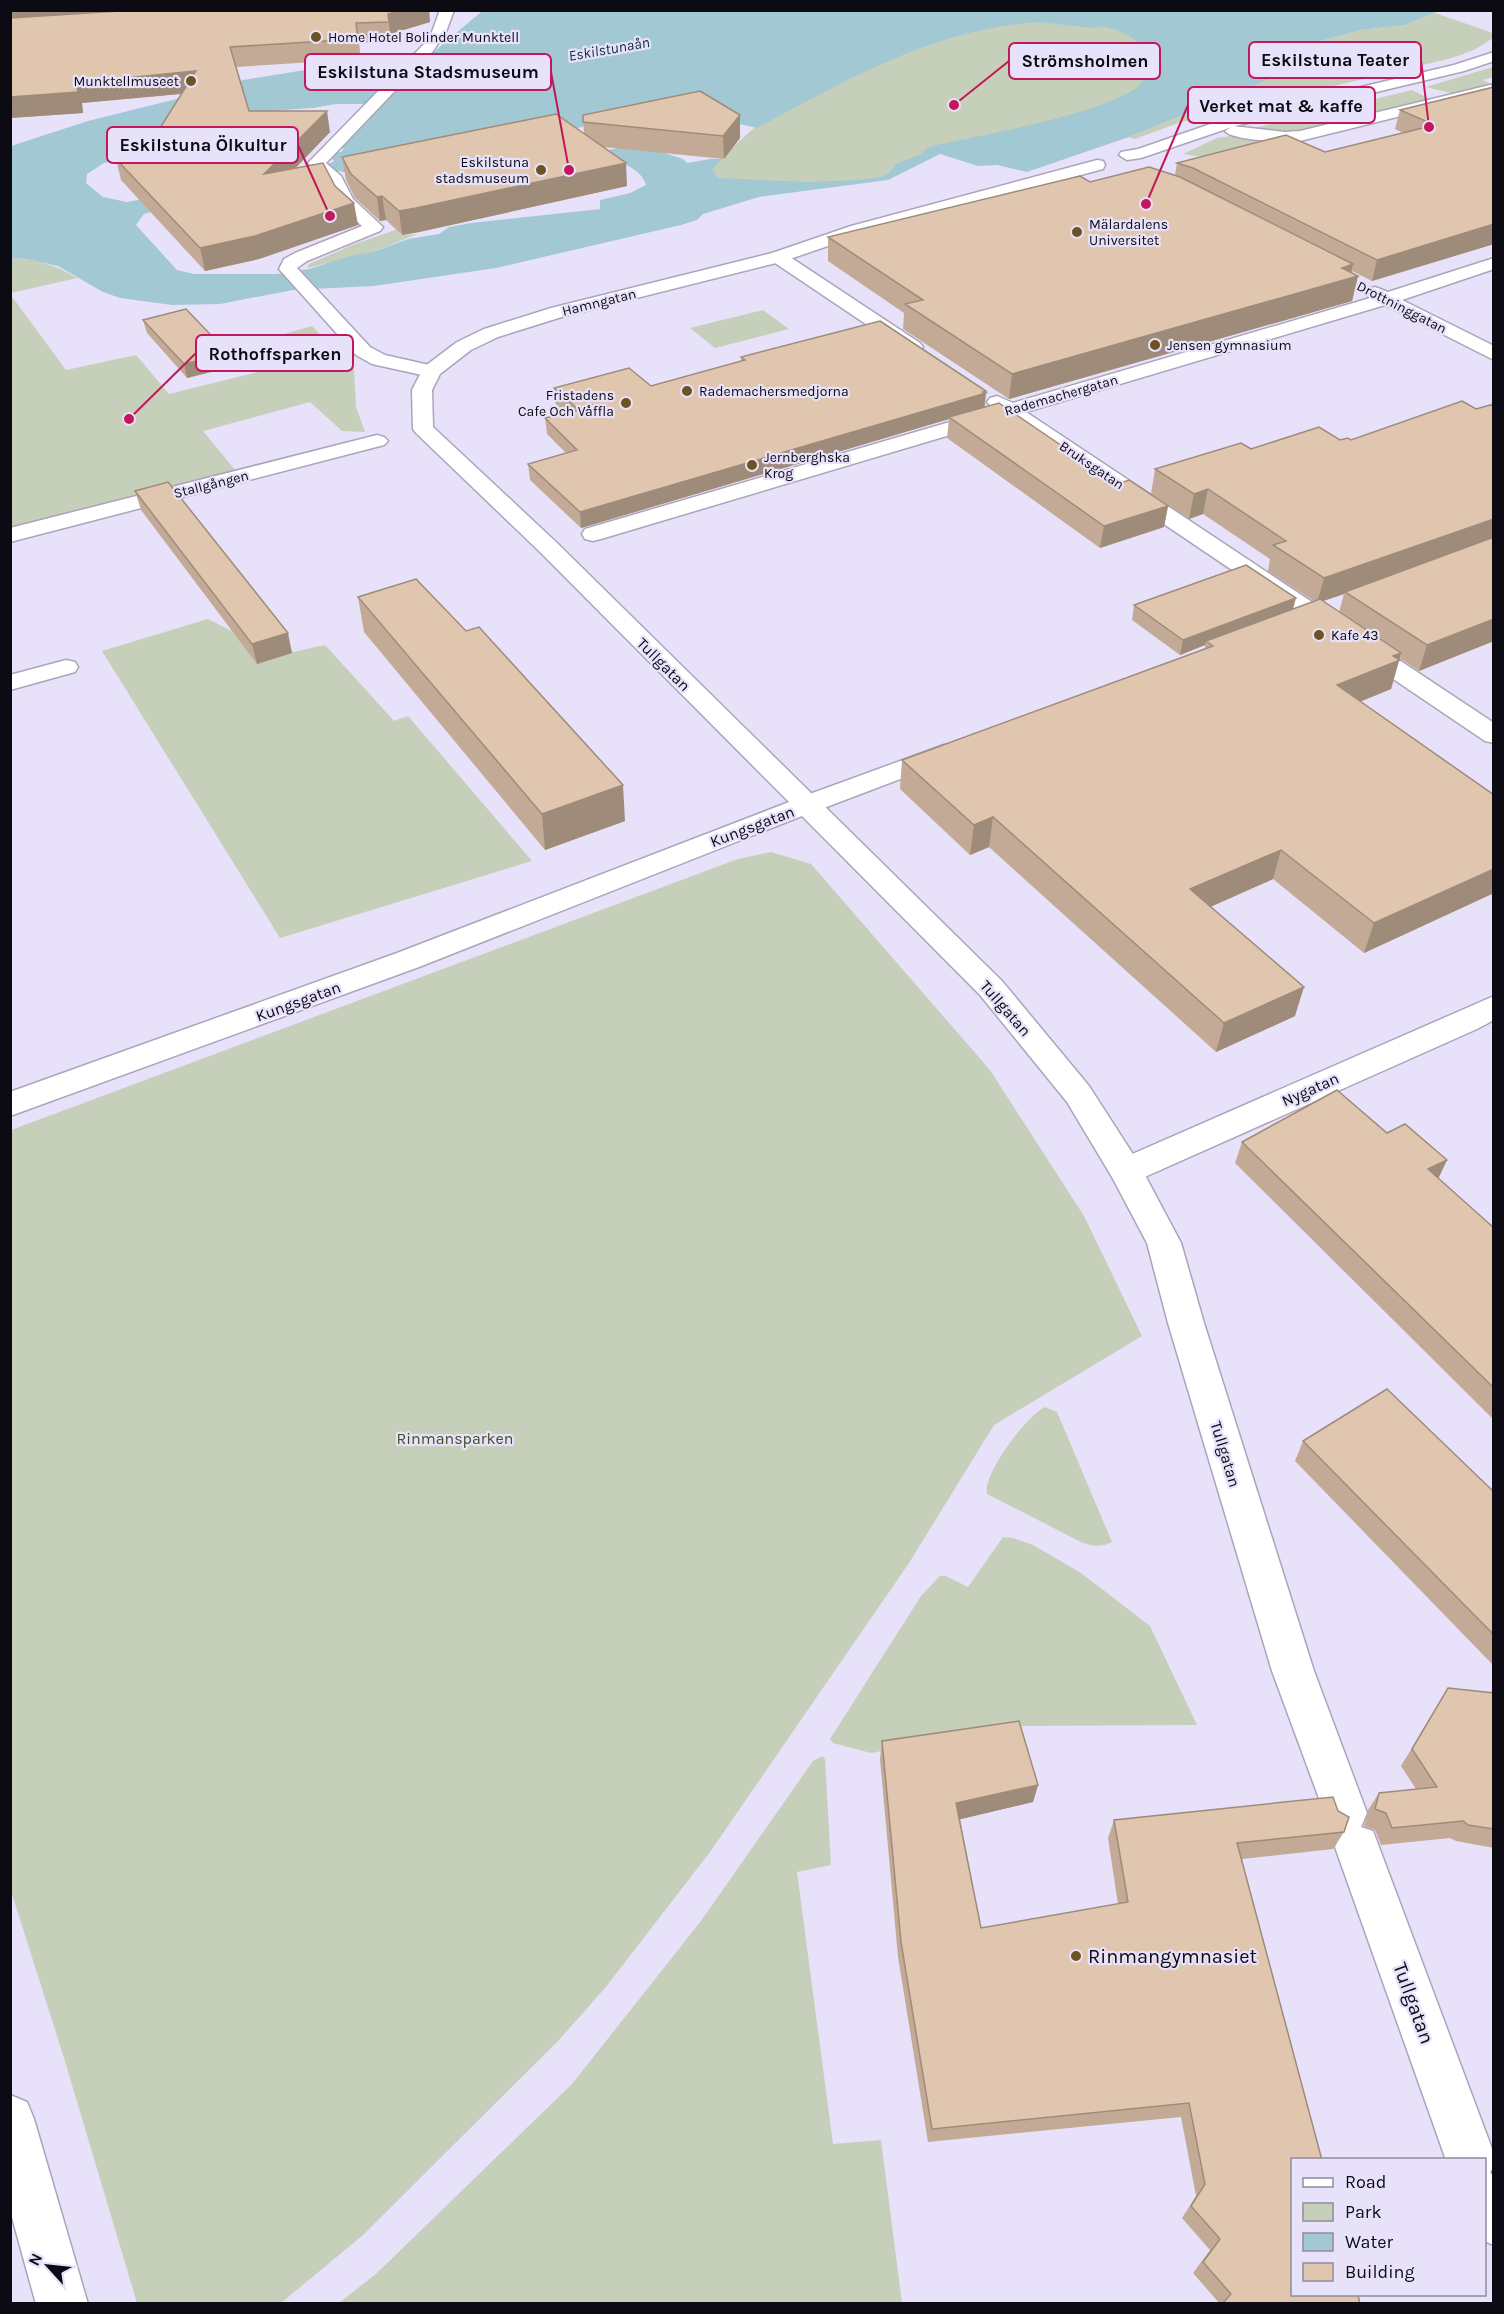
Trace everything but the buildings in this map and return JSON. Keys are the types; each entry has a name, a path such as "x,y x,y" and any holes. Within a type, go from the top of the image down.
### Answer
{"street":[{"path":"431,372 379,360 363,351 289,270 290,263 301,257 374,227 346,202 335,180 322,168 374,105 428,48 439,32 447,10"},
{"path":"1127,155 1152,150 1203,130 1459,68 1494,56"},
{"path":"1127,155 1145,158 1156,165 1206,138 1494,64"},
{"path":"1233,131 1285,137 1300,136 1494,88"},
{"name":"Hamngatan","path":"431,372 464,346 491,333 558,312 778,257 876,239 1096,165 1102,158 1127,155"},
{"name":"Hamngatan","path":"988,201 1112,176 1096,165"},
{"path":"778,257 930,358"},
{"name":"Rademachergatan","path":"593,534 1386,299 1428,283 1494,263"},
{"name":"Drottninggatan","path":"1359,285 1494,354"},
{"name":"Tullgatan","path":"431,372 422,390 423,429 548,547 991,988 1078,1094 1126,1170 1164,1243 1186,1323 1293,1671 1470,2158"},
{"name":"Bruksgatan","path":"976,388 1494,735"},
{"name":"Stallgången","path":"10,535 377,441"},
{"path":"1282,626 1344,604"},
{"path":"18,693 66,667"},
{"name":"Kungsgatan","path":"10,1106 469,937 963,746"},
{"name":"Nygatan","path":"1126,1170 1466,1021 1494,1006"},
{"path":"10,2119 62,2304"},
{"path":"1486,2199 1494,2220"}],"green space":[{"path":"1435,13 1493,33 1493,38 1474,50 1452,58 1181,122 1135,139 1129,137 1278,75 1291,54 1302,46 1361,30 1405,25"},
{"path":"1047,19 1109,27 1137,38 1149,47 1158,60 1147,85 1097,111 935,150 882,179 828,185 751,182 709,177 713,165 754,128 880,60 948,34 1005,22"},
{"path":"1493,67 1493,77 1483,80 1493,85 1455,94 1426,87"},
{"path":"1412,90 1430,99 1301,131 1279,132 1254,128"},
{"path":"1238,135 1265,140 1208,158 1183,154 1217,138"},
{"path":"404,227 410,228 397,231 401,235 417,234 373,252 307,268 309,264 355,244"},
{"path":"11,258 45,264 77,278 11,293"},
{"path":"10,294 66,370 136,355 169,394 274,368 252,343 312,326 354,369 356,407 365,432 342,431 310,402 203,431 235,470 11,529"},
{"path":"763,310 789,329 715,348 690,328"},
{"path":"208,619 232,631 266,620 293,652 325,645 394,721 408,716 532,861 280,938 102,651"},
{"name":"Rinmansparken","path":"771,852 811,864 990,1070 1084,1216 1142,1336 994,1425 909,1563 710,1852 605,1988 559,2040 363,2235 281,2303 137,2303 64,2058 11,1891 11,1130 738,859"},
{"path":"1045,1407 1057,1412 1112,1542 1096,1546 1081,1542 987,1494 991,1474 1007,1446 1028,1421"},
{"path":"1003,1537 1033,1545 1081,1573 1150,1626 1197,1725 1015,1726 871,1753 833,1743 830,1739 921,1596 940,1576 946,1576 968,1587"},
{"path":"822,1756 825,1759 831,1865 797,1872 833,2144 881,2140 902,2303 339,2303 377,2273 572,2084 701,1921 813,1761"}],"water":[{"name":"Eskilstunaån","path":"1439,11 1405,25 1361,30 1302,46 1291,54 1279,75 1129,137 1027,172 997,165 978,166 940,154 888,180 759,197 703,214 697,220 681,225 496,268 374,286 293,290 220,304 172,305 120,298 103,292 58,266 11,258 11,146 88,121 221,88 243,80 417,52 407,60 423,61 481,12","holes":["1039,22 1092,28 1099,26 1118,30 1145,47 1155,60 1147,60 1146,74 1142,82 1128,93 1105,103 1043,122 929,147 921,154 896,164 890,172 881,177 806,182 718,178 712,170 722,159 687,163 683,159 637,144 594,153 632,168 643,178 646,185 630,193 600,200 600,209 449,227 439,234 408,239 373,252 350,256 309,269 276,274 194,274 177,270 136,225 144,214 169,206 339,171 351,174 651,113 735,123 757,128 892,59 963,35","336,104 366,104 339,147 344,149 341,152 335,152 331,157 334,161 329,164 127,202 103,197 86,183 87,174 104,163 150,151 255,112"]}],"place":[{"name":"Home Hotel Bolinder Munktell","path":"316,37"},
{"name":"Munktellmuseet","path":"191,81"},
{"name":"Strömsholmen","path":"954,105"},
{"name":"Eskilstuna Teater","path":"1429,127"},
{"name":"Eskilstuna stadsmuseum","path":"541,170"},
{"name":"Eskilstuna Stadsmuseum","path":"569,170"},
{"name":"Verket mat & kaffe","path":"1146,204"},
{"name":"Eskilstuna Ölkultur","path":"330,216"},
{"name":"Mälardalens Universitet","path":"1077,232"},
{"name":"Jensen gymnasium","path":"1155,345"},
{"name":"Rademachersmedjorna","path":"687,391"},
{"name":"Fristadens Cafe Och Våffla","path":"626,403"},
{"name":"Rothoffsparken","path":"129,419"},
{"name":"Jernberghska Krog","path":"752,465"},
{"name":"Kafe 43","path":"1319,635"},
{"name":"Rinmangymnasiet","path":"1076,1956"}]}
